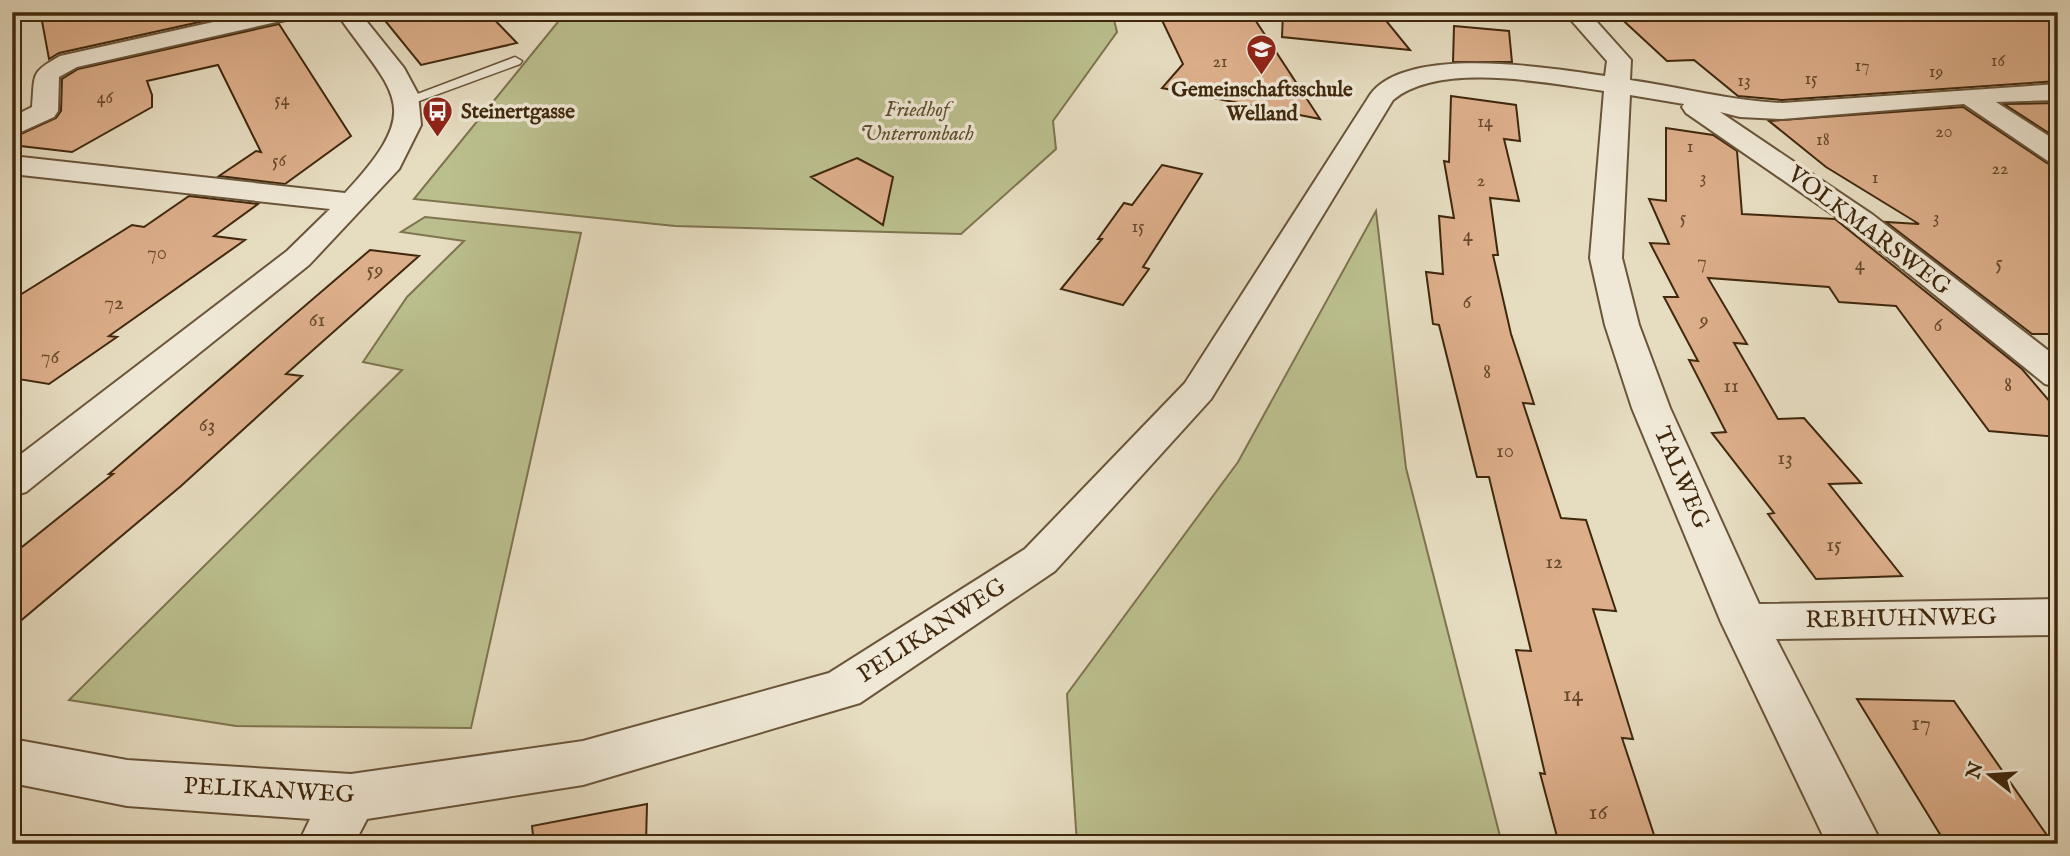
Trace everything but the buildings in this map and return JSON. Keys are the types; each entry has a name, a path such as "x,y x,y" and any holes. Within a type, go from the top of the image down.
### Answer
{"street":[{"path":"12,128 45,111 47,74 69,61 290,12"},
{"path":"12,482 298,258 389,163 408,125 406,101 395,73 347,12"},
{"name":"TALWEG","path":"1575,12 1619,61 1606,258 1622,325 1651,408 1744,622 1855,844"},
{"name":"PELIKANWEG","path":"12,761 127,782 351,799 583,763 843,689 1040,561 1198,391 1383,95 1394,86 1422,76 1475,70 1525,72 1676,94 1740,109 1782,111 1969,96 2058,92"},
{"name":"VOLKMARSWEG","path":"1676,94 1862,220 2058,376"},
{"path":"1969,96 2058,155"},
{"path":"12,165 353,203"},
{"name":"REBHUHNWEG","path":"1744,622 2058,617"},
{"path":"325,844 351,799"}],"lane":[{"path":"406,101 515,61"}],"green space":[{"name":"Friedhof Unterrombach","path":"566,12 1112,12 1117,32 1053,121 1056,149 961,234 675,226 414,199"},
{"path":"1376,211 1406,468 1502,844 1077,844 1067,694 1238,462"},
{"path":"425,217 581,233 471,728 236,726 69,700 402,370 363,362 407,297 464,241 401,232"}],"place":[{"name":"Gemeinschaftsschule Welland","path":"1262,77"},
{"name":"Steinertgasse","path":"438,139"}]}
